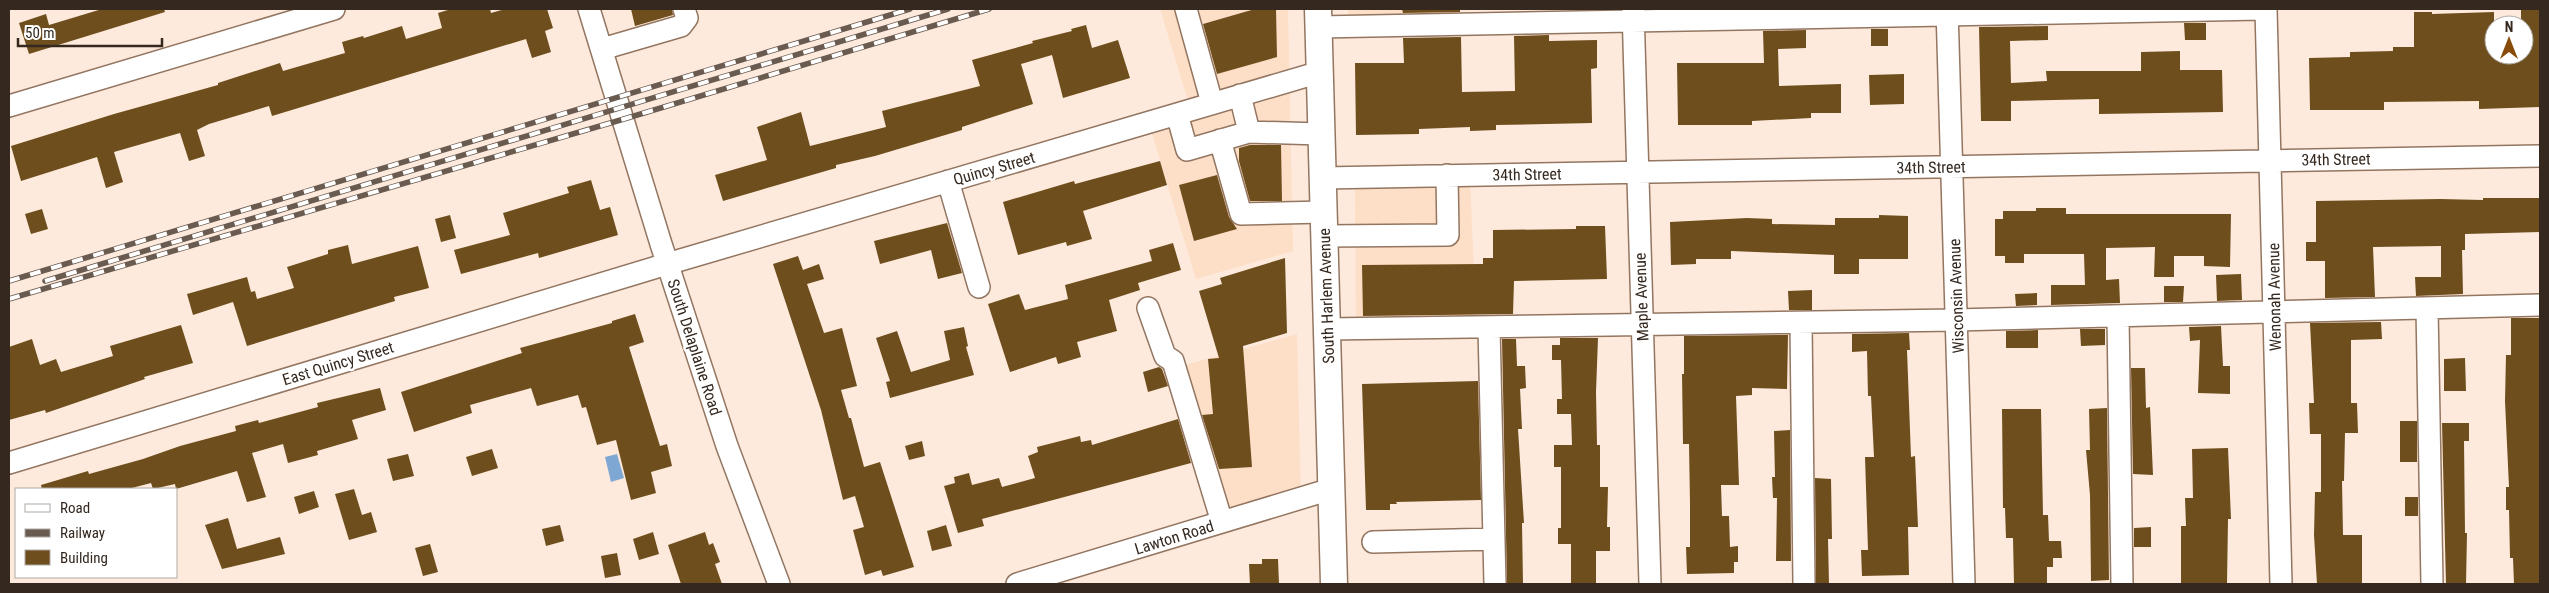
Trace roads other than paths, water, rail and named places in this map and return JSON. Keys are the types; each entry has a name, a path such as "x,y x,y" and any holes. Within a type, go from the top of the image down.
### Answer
{"main road":[{"name":"South Harlem Avenue","path":"1318,18 1334,584"}],"street":[{"path":"9,106 334,9"},
{"name":"South Delaplaine Road","path":"589,9 667,264 727,446 780,584"},
{"path":"602,49 681,26 687,18 684,9"},
{"path":"1186,9 1212,103"},
{"path":"1318,18 2262,9"},
{"name":"Wenonah Avenue","path":"2266,9 2281,584"},
{"name":"Wisconsin Avenue","path":"1947,12 1964,584"},
{"name":"Maple Avenue","path":"1633,15 1650,584"},
{"name":"Quincy Street","path":"667,264 1320,72"},
{"path":"1240,95 1249,132"},
{"path":"1177,114 1187,150 1249,132 1322,134"},
{"path":"1220,140 1241,214 1324,224 1448,235 1447,175"},
{"name":"34th Street","path":"1323,178 2540,156"},
{"path":"948,181 979,287"},
{"name":"East Quincy Street","path":"9,463 667,264"},
{"path":"1327,329 1956,320 2540,305"},
{"path":"1148,308 1165,356 1173,361 1222,522"},
{"path":"2427,308 2432,584"},
{"path":"2118,316 2122,584"},
{"path":"1801,323 1804,584"},
{"path":"1489,327 1495,584"},
{"name":"Lawton Road","path":"1017,584 1331,489"},
{"path":"1373,542 1494,540"}],"water":[{"path":"617,454 624,478 611,482 605,457"}],"railway":[{"path":"9,281 910,9"},
{"path":"45,281 948,9"},
{"path":"9,299 624,119 989,9"}]}
